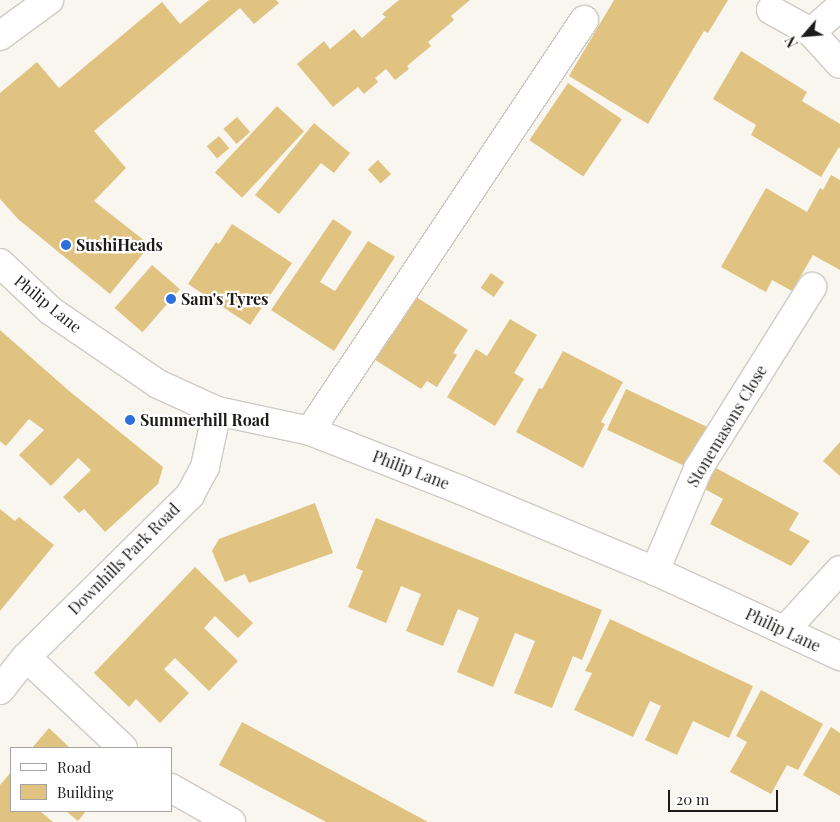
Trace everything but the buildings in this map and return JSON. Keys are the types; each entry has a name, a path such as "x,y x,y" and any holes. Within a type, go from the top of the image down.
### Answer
{"street":[{"path":"0,36 49,0"},
{"path":"811,32 840,7"},
{"path":"771,10 811,32 840,64"},
{"path":"310,431 584,20"},
{"name":"Philip Lane","path":"0,263 51,311 150,379 217,411 310,431 463,491 655,571 840,656"},
{"name":"Stonemasons Close","path":"655,571 698,469 812,287"},
{"name":"Downhills Park Road","path":"0,690 26,657 190,495 205,467 217,411"},
{"path":"785,630 840,570"},
{"path":"26,657 122,747"},
{"path":"172,789 231,822"}],"place":[{"name":"SushiHeads","path":"66,245"},
{"name":"Sam's Tyres","path":"171,299"},
{"name":"Summerhill Road","path":"130,420"}]}
